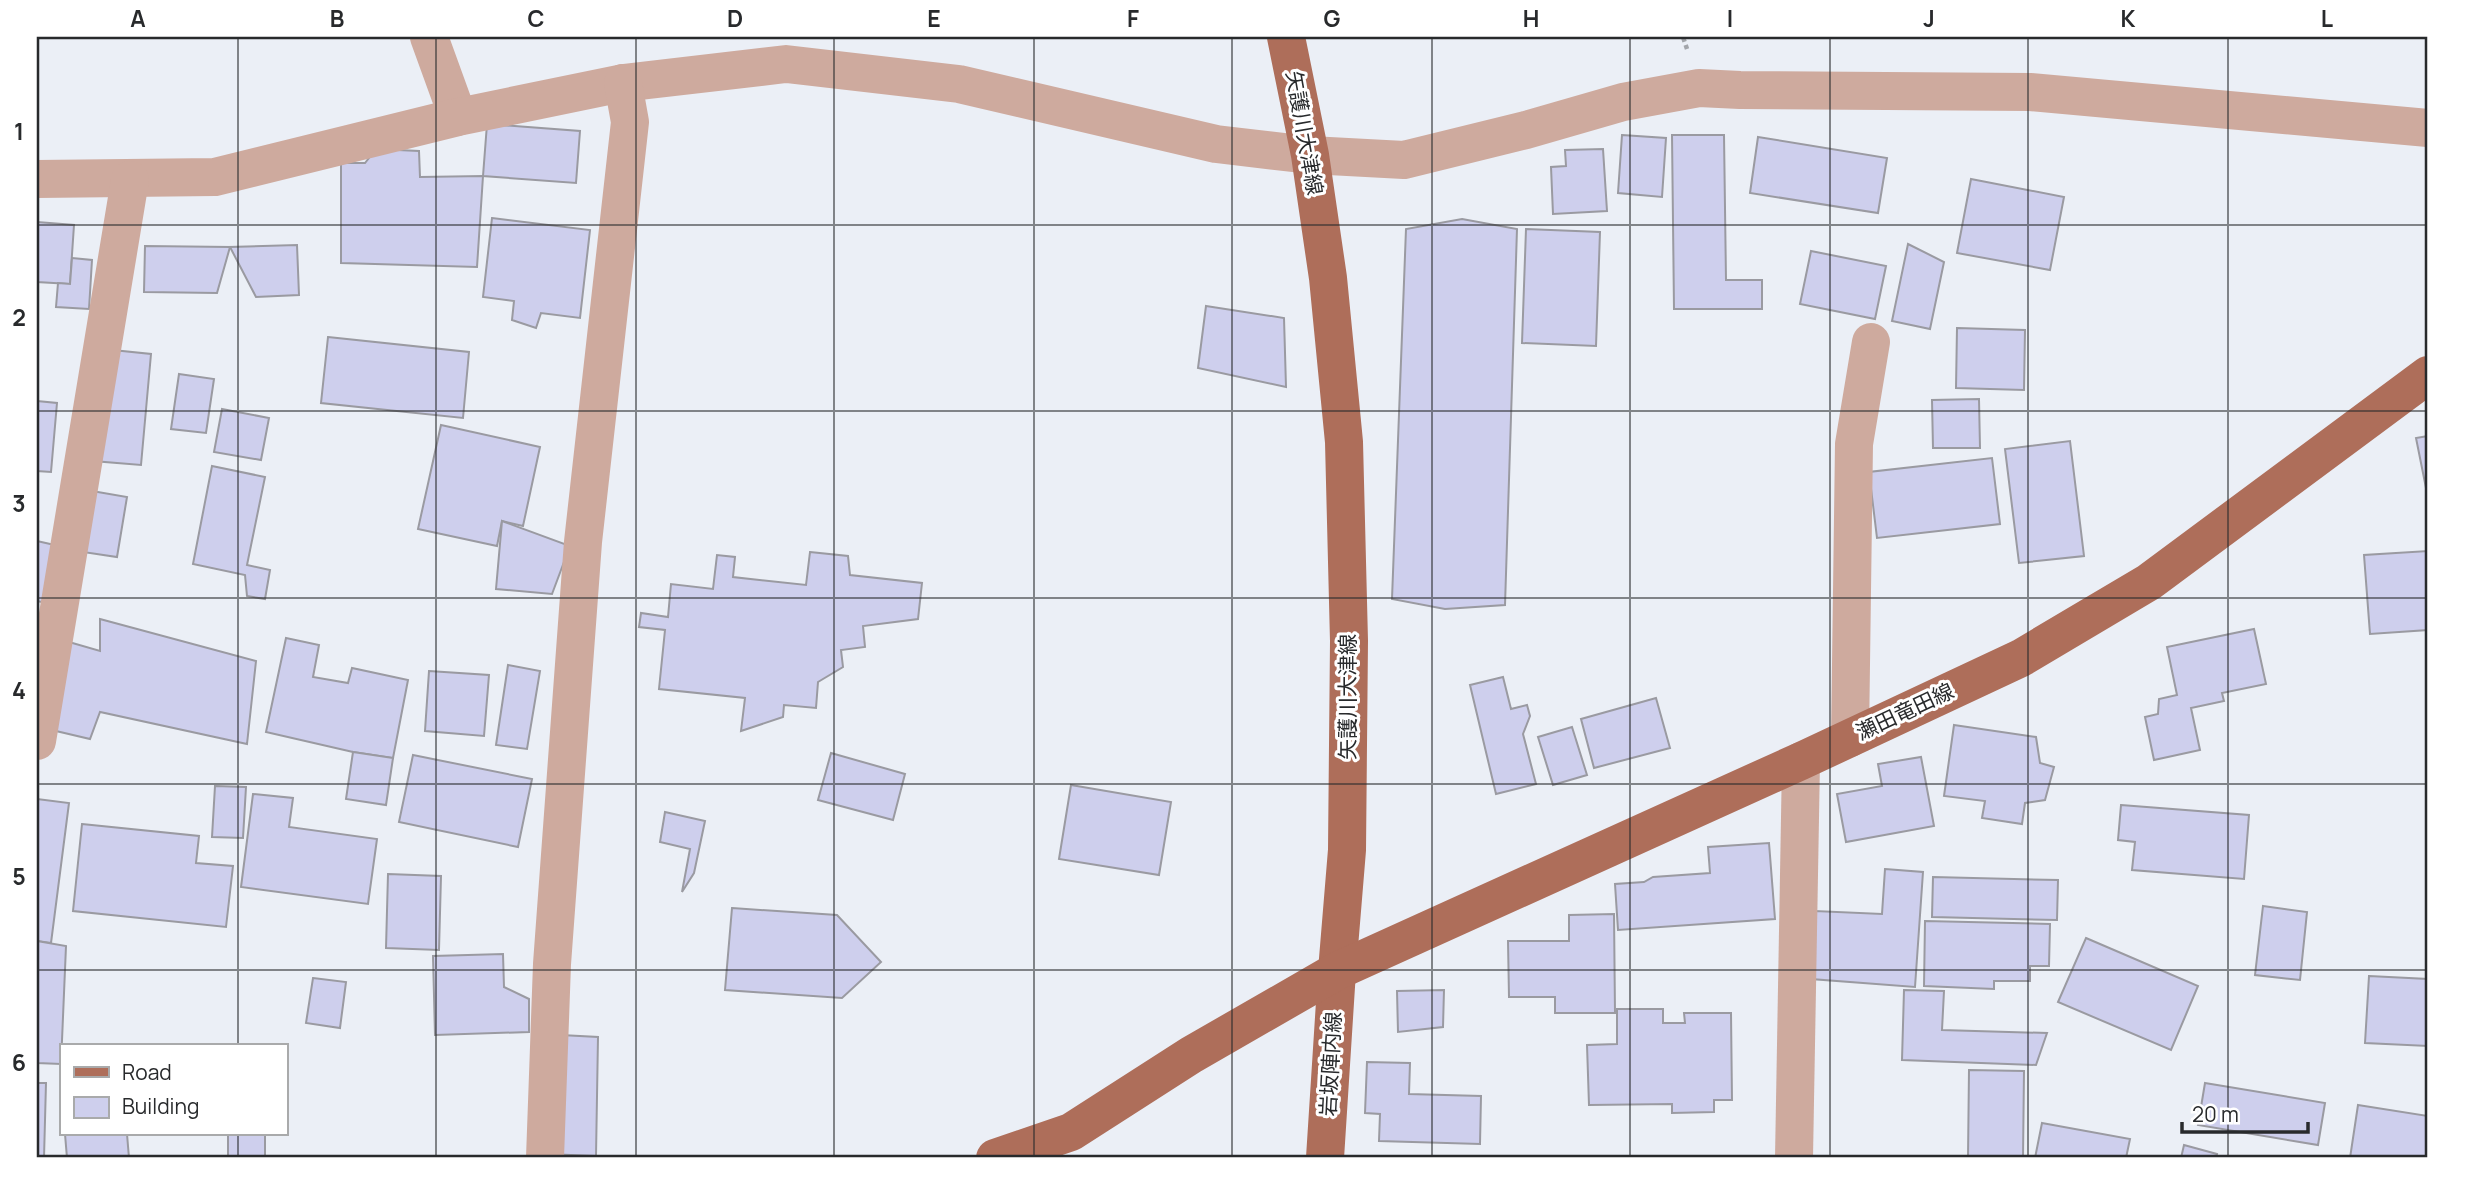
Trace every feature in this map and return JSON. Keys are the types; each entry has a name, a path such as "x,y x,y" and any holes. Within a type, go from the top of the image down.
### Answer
{"main road":[{"name":"矢護川大津線","path":"1286,37 1310,155 1328,278 1344,442 1349,641 1347,850 1336,971"},
{"name":"瀬田竜田線","path":"1336,971 1801,761 2021,658 2149,582 2428,375"},
{"path":"995,1158 1072,1132 1191,1055 1336,971"},
{"name":"岩坂陣内線","path":"1325,1158 1336,971"}],"street":[{"path":"429,37 458,117"},
{"path":"37,179 215,177 458,117 623,83 786,64 959,84 1216,144 1310,155 1404,160 1623,103 1699,88 2030,92 2428,128"},
{"path":"545,1158 552,964 583,542 630,122 623,83"},
{"path":"37,741 131,180"},
{"path":"1850,738 1854,444 1871,342"},
{"path":"1794,1158 1801,761"}],"building":[{"path":"487,124 580,131 576,183 483,176"},
{"path":"1622,135 1666,138 1662,197 1618,193"},
{"path":"1672,135 1724,135 1726,280 1762,280 1762,309 1674,309"},
{"path":"1758,137 1887,158 1878,213 1750,193"},
{"path":"376,149 419,151 420,177 483,176 477,267 341,263 341,163 365,163"},
{"path":"1603,149 1607,211 1553,214 1551,167 1566,166 1565,150"},
{"path":"1971,179 2064,197 2050,270 1957,253"},
{"path":"492,218 590,230 580,318 541,313 536,328 512,320 514,301 483,297"},
{"path":"1462,219 1517,229 1505,605 1445,609 1392,599 1406,229"},
{"path":"37,222 74,225 70,284 37,282"},
{"path":"1526,229 1600,232 1596,346 1522,343"},
{"path":"1908,244 1944,262 1930,329 1892,321"},
{"path":"297,245 299,295 256,297 230,247"},
{"path":"145,246 230,247 217,293 144,292"},
{"path":"1811,251 1886,266 1875,319 1800,304"},
{"path":"72,258 92,260 89,309 56,307 58,283 70,284"},
{"path":"1206,306 1284,318 1286,387 1198,368"},
{"path":"1957,328 2025,330 2024,390 1956,388"},
{"path":"328,337 469,352 463,418 321,403"},
{"path":"103,349 151,354 141,465 93,461"},
{"path":"179,374 214,379 206,433 171,429"},
{"path":"1979,399 1980,448 1933,448 1932,400"},
{"path":"37,401 57,403 51,472 37,471"},
{"path":"222,409 269,418 261,460 214,452"},
{"path":"441,425 540,447 523,526 502,521 497,546 418,529"},
{"path":"2428,436 2428,487 2426,488 2416,438"},
{"path":"2070,441 2084,556 2019,563 2005,449"},
{"path":"1992,458 2000,524 1877,538 1869,472"},
{"path":"212,466 265,477 247,565 270,570 265,599 247,596 245,575 193,564"},
{"path":"92,491 127,497 117,557 83,552"},
{"path":"502,521 570,546 552,594 496,589"},
{"path":"37,541 59,546 46,603 37,601"},
{"path":"2428,551 2428,630 2370,634 2364,555"},
{"path":"810,552 848,556 850,575 922,583 918,619 863,626 865,647 841,650 843,667 818,682 816,708 784,705 783,717 741,731 745,698 659,689 665,630 639,627 641,613 668,617 671,584 713,589 717,555 735,557 733,577 806,585"},
{"path":"100,619 256,661 247,744 100,712 90,739 39,727 69,642 100,651"},
{"path":"2254,629 2266,684 2222,693 2224,701 2191,708 2200,750 2154,760 2145,717 2158,714 2159,699 2177,695 2167,647"},
{"path":"286,638 319,645 313,677 348,683 352,668 408,680 393,758 353,752 266,732"},
{"path":"508,665 540,671 527,749 496,745"},
{"path":"429,671 489,675 484,736 425,731"},
{"path":"1503,677 1511,709 1527,705 1530,716 1523,734 1536,784 1496,794 1470,685"},
{"path":"1656,698 1670,748 1594,768 1581,719"},
{"path":"1954,725 2036,737 2040,763 2054,767 2045,800 2025,803 2022,824 1982,818 1985,801 1944,796"},
{"path":"1572,727 1587,775 1553,785 1538,737"},
{"path":"353,752 393,758 386,805 346,799"},
{"path":"831,753 905,774 893,820 818,800"},
{"path":"413,755 532,779 518,847 399,822"},
{"path":"1921,757 1934,826 1846,842 1837,794 1882,786 1878,764"},
{"path":"1071,785 1171,802 1159,875 1059,859"},
{"path":"215,786 246,787 243,838 212,837"},
{"path":"253,794 293,798 289,827 377,839 368,904 241,887"},
{"path":"37,799 69,803 51,943 37,941"},
{"path":"2121,805 2249,815 2244,879 2132,870 2135,842 2118,840"},
{"path":"665,812 705,821 694,873 682,892 690,849 660,842"},
{"path":"82,824 199,836 196,863 233,866 226,927 73,911"},
{"path":"1769,843 1775,919 1618,930 1615,884 1644,882 1653,877 1710,873 1708,847"},
{"path":"1885,869 1923,872 1915,987 1811,979 1815,911 1882,914"},
{"path":"388,874 441,876 439,950 386,948"},
{"path":"1933,877 2058,880 2057,920 1932,917"},
{"path":"2263,906 2307,912 2300,980 2255,975"},
{"path":"732,908 837,915 881,962 842,998 725,990"},
{"path":"1614,914 1615,1013 1555,1013 1555,997 1509,997 1508,941 1569,941 1569,915"},
{"path":"1925,921 2050,924 2049,966 2030,966 2030,981 1994,981 1994,989 1924,986"},
{"path":"2086,938 2198,986 2171,1050 2058,1002"},
{"path":"37,941 66,946 60,1064 37,1063"},
{"path":"503,954 504,987 529,999 529,1032 435,1035 433,956"},
{"path":"2369,976 2428,979 2428,1046 2365,1043"},
{"path":"313,978 346,982 340,1028 306,1023"},
{"path":"1444,990 1443,1027 1398,1032 1397,991"},
{"path":"1904,990 1944,991 1942,1030 2047,1033 2036,1065 1902,1060"},
{"path":"1617,1009 1663,1009 1663,1023 1685,1023 1684,1013 1731,1013 1732,1100 1714,1100 1714,1112 1672,1113 1672,1104 1589,1105 1587,1045 1617,1044"},
{"path":"561,1035 598,1037 596,1156 546,1154"},
{"path":"1367,1062 1410,1063 1409,1094 1481,1096 1480,1144 1379,1141 1380,1114 1365,1113"},
{"path":"1969,1070 2024,1071 2023,1158 1968,1158"},
{"path":"37,1083 46,1083 44,1158 37,1158"},
{"path":"2205,1083 2325,1103 2318,1145 2198,1125"},
{"path":"2358,1105 2428,1116 2428,1158 2350,1158"},
{"path":"2042,1123 2130,1139 2126,1158 2035,1158"},
{"path":"65,1136 127,1136 129,1158 67,1158"},
{"path":"228,1136 265,1136 265,1156 228,1156"},
{"path":"2184,1145 2217,1154 2216,1158 2181,1158"}]}
